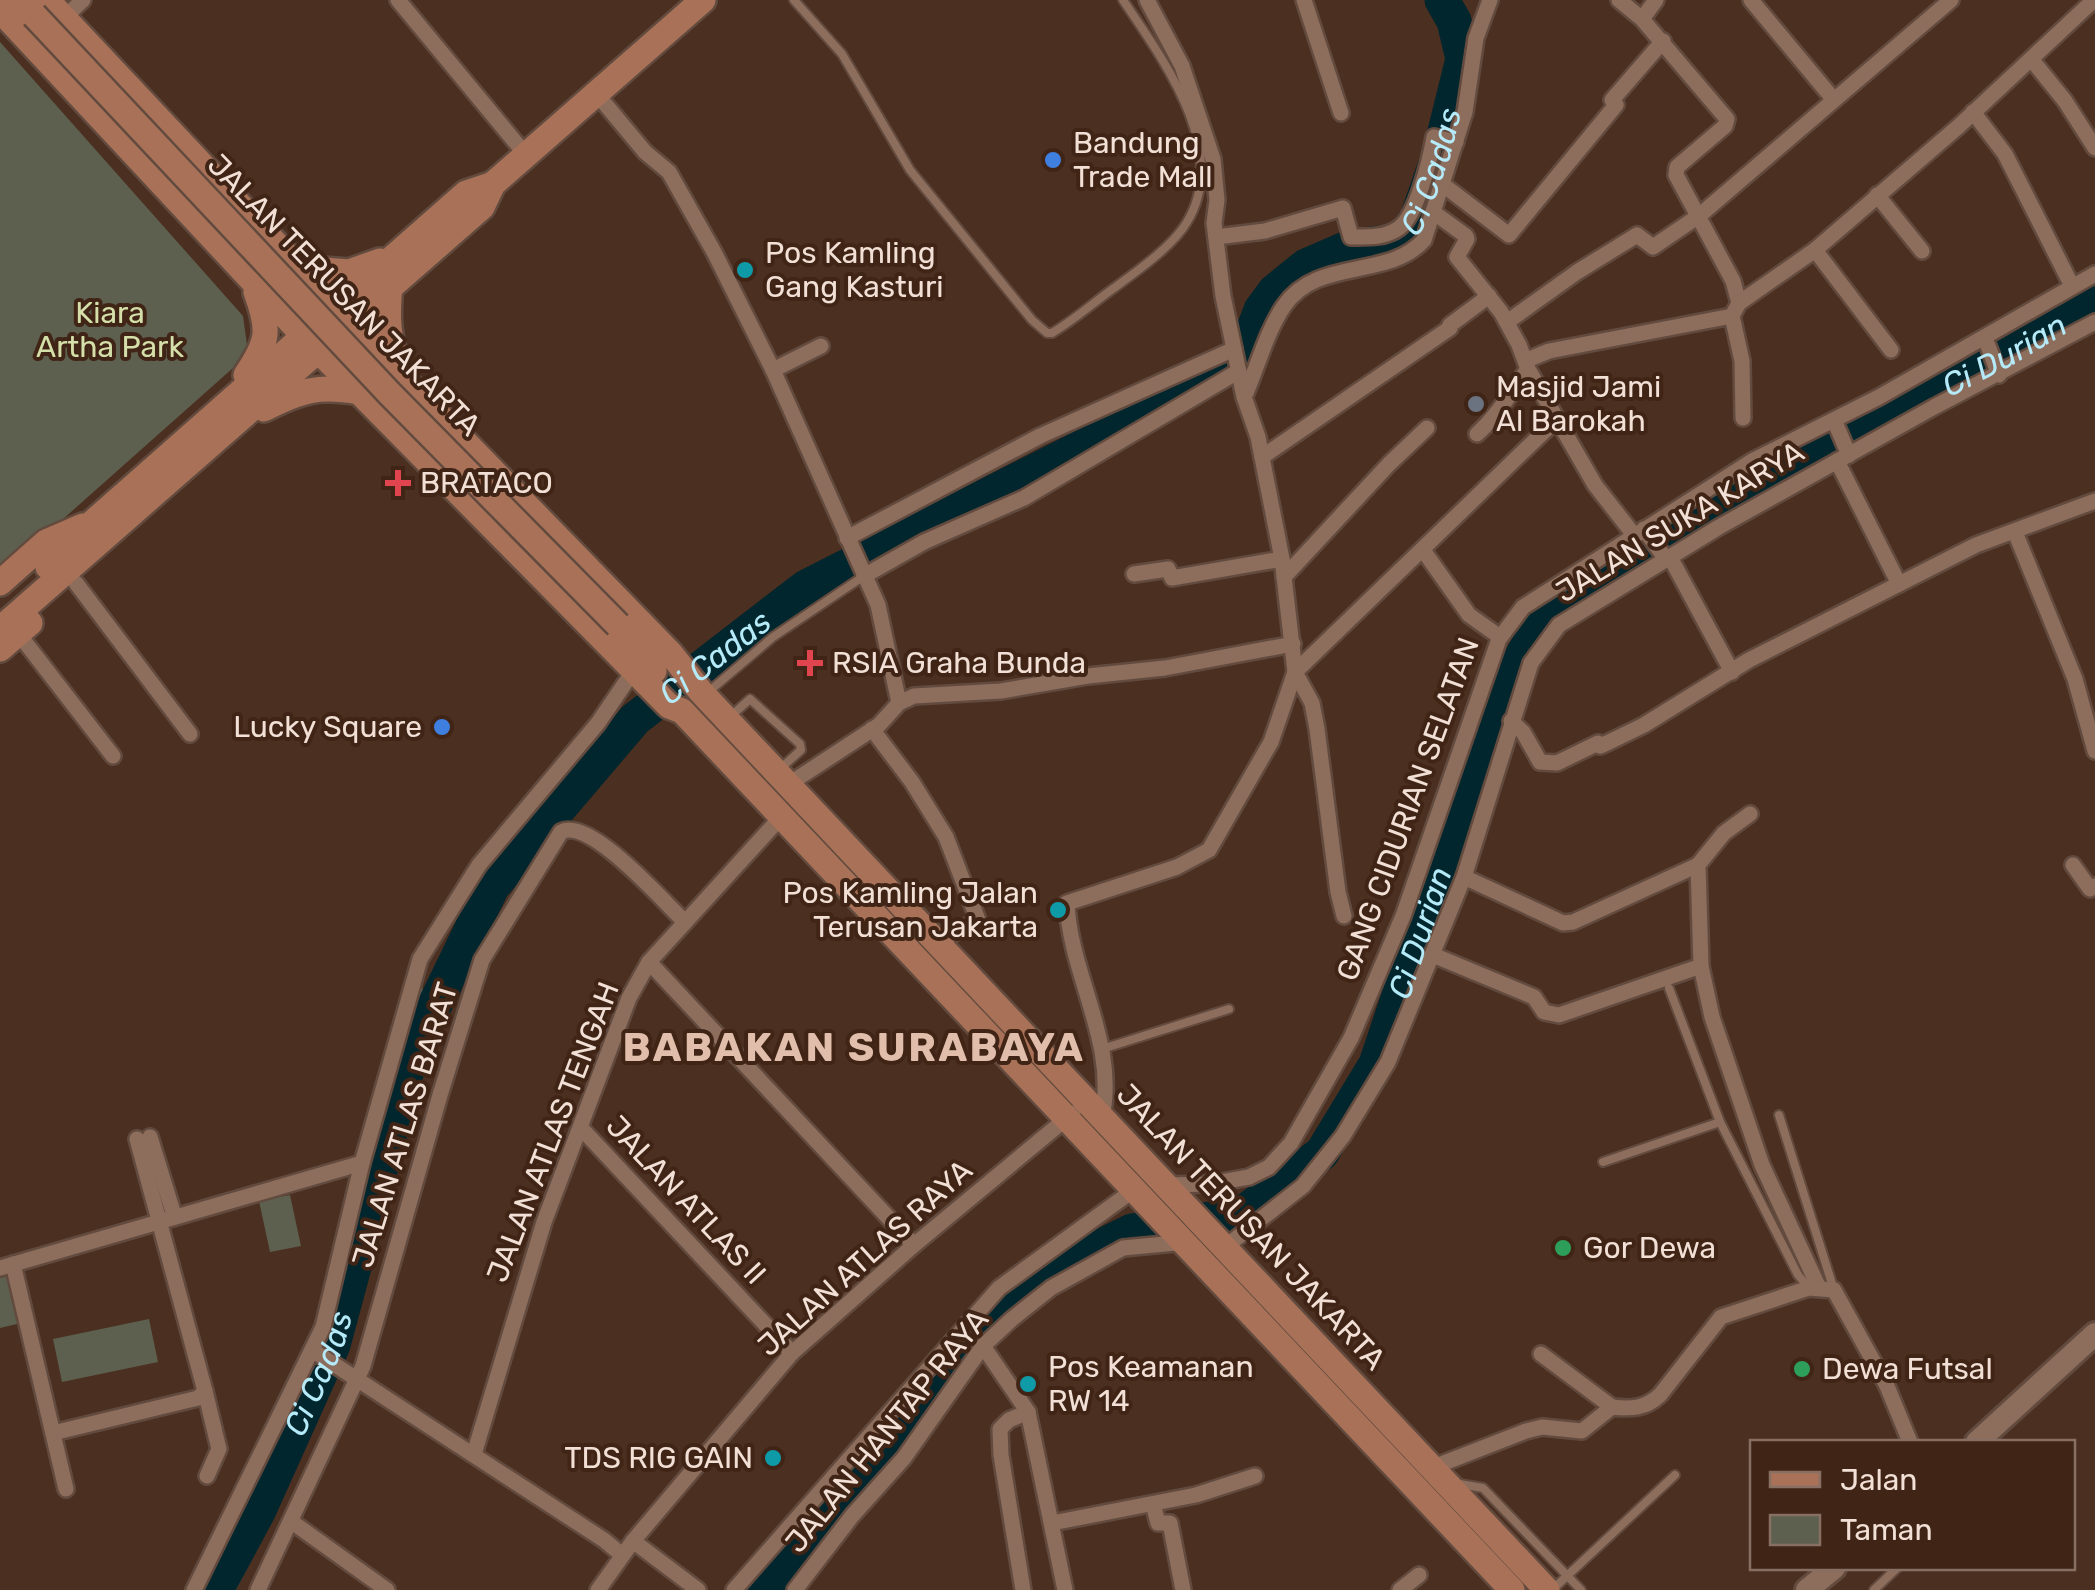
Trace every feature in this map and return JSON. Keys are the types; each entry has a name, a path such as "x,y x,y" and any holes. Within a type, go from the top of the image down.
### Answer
{"main road":[{"path":"343,314 390,286 482,207 494,184 702,0"},
{"name":"JALAN TERUSAN JAKARTA","path":"49,7 410,387 654,668 688,695 782,817 1067,1119 1137,1191 1180,1211 1220,1243 1438,1475 1555,1585"},
{"name":"JALAN TERUSAN JAKARTA","path":"49,7 390,394 620,627 654,668"},
{"name":"JALAN TERUSAN JAKARTA","path":"0,10 354,387 654,668 728,719 1094,1108 1512,1590"},
{"path":"6,637 100,530 343,314 397,253 466,192 494,184"},
{"path":"230,415 267,334 266,319 251,280 269,278 289,267 349,272 397,253"},
{"path":"390,286 387,315 393,355 410,387"},
{"path":"230,415 304,390 354,387 358,364 367,360 386,362"},
{"path":"0,583 46,542 100,530"},
{"path":"6,637 76,583 100,530"},
{"path":"0,609 59,557 100,530"}],"street":[{"path":"398,0 526,155"},
{"path":"1147,0 1182,66 1213,159 1216,238 1236,359 1286,571 1297,670 1312,702 1318,729 1344,916"},
{"path":"1304,0 1341,113"},
{"path":"1246,393 1289,300 1338,271 1395,261 1414,252 1424,240 1442,184 1449,140 1465,112 1476,38 1490,0"},
{"path":"1619,0 1642,18 1728,120 1676,170 1733,281 1742,361 1742,418"},
{"path":"1642,18 1656,0"},
{"path":"1750,0 1834,100"},
{"path":"1506,322 1637,235 1654,247 1700,215 1951,0"},
{"path":"1477,434 1499,415 1527,365 1549,351 1735,310 1816,250 2032,60 2094,0"},
{"path":"1442,184 1509,236 1600,128 1616,105 1612,100 1662,42"},
{"path":"2032,60 2066,101 2095,148"},
{"path":"596,93 645,152 669,172 773,370 878,605 899,703"},
{"path":"1973,112 2004,154 2069,280"},
{"path":"1216,238 1265,230 1344,208 1352,238 1393,232 1409,216 1430,162 1434,138 1449,140"},
{"path":"1877,194 1922,251"},
{"path":"1433,212 1466,236 1457,258 1506,322 1595,485 1666,558 1732,672"},
{"path":"1816,250 1891,350"},
{"name":"GANG CIDURIAN SELATAN","path":"1180,1211 1269,1167 1291,1144 1351,1038 1403,916 1500,637 1523,607 1752,461 1987,343 2095,274"},
{"path":"1262,457 1450,328 1450,324 1489,296"},
{"name":"JALAN SUKA KARYA","path":"1220,1243 1303,1186 1343,1136 1388,1062 1464,877 1531,663 1560,624 1844,455 2095,322"},
{"path":"1987,343 1998,372"},
{"path":"773,370 821,346"},
{"path":"848,539 1040,436 1236,359"},
{"path":"863,573 1015,503 1236,359"},
{"path":"1094,1108 1105,1080 1102,1049 1067,903 1176,867 1209,850 1271,742 1297,670 1558,419"},
{"path":"1835,422 1844,455 1899,584"},
{"path":"1134,574 1168,570 1172,578 1286,571 1427,428"},
{"path":"1511,721 1523,732 1540,762 1557,763 1644,724 1749,660 1976,545 2095,501"},
{"path":"2015,532 2075,679 2095,750"},
{"path":"1423,550 1468,615 1500,637"},
{"path":"76,583 190,734"},
{"path":"6,637 62,686 112,756"},
{"path":"783,778 872,729 899,703 914,696 1001,692 1293,644"},
{"path":"194,1590 318,1354 362,1163 420,959 479,866 598,722 654,668"},
{"path":"872,729 912,782 946,837 978,920 938,942"},
{"path":"1464,877 1563,923 1573,922 1698,865 1724,833 1750,814"},
{"name":"JALAN ATLAS TENGAH","path":"474,1454 544,1222 614,1035 649,962 782,817"},
{"name":"JALAN ATLAS BARAT","path":"258,1590 292,1522 353,1379 482,960 560,832 578,830 603,845 684,922"},
{"path":"1698,865 1700,966 1743,1116 1821,1289 1888,1386 1909,1440"},
{"path":"2073,865 2090,889 2095,886"},
{"path":"1433,956 1534,997 1544,1012 1559,1014 1700,966"},
{"path":"649,962 914,1245"},
{"name":"JALAN ATLAS RAYA","path":"598,1590 627,1548 792,1353 914,1245 1067,1119 1094,1108 1105,1080"},
{"name":"JALAN ATLAS II","path":"581,1128 792,1353"},
{"path":"143,1138 166,1218 219,1448 207,1476"},
{"path":"66,1489 7,1266 362,1163"},
{"path":"734,1590 999,1288 1137,1191"},
{"name":"JALAN HANTAP RAYA","path":"795,1590 852,1516 904,1458 983,1346 1051,1288 1180,1211"},
{"path":"1541,1354 1612,1407 1638,1408 1653,1402 1712,1326 1731,1311 1821,1289"},
{"path":"1979,1440 2095,1334"},
{"path":"983,1346 1028,1412 1065,1590"},
{"path":"318,1354 698,1590"},
{"path":"53,1433 198,1398 205,1391"},
{"path":"1438,1475 1474,1449 1542,1426 1582,1430 1612,1407"},
{"path":"1023,1590 1000,1429 1009,1420 1028,1412"},
{"path":"1052,1523 1196,1495 1255,1476"},
{"path":"1153,1504 1158,1523 1170,1522 1183,1590"},
{"path":"292,1522 387,1590"},
{"path":"1807,1590 1832,1570"},
{"path":"1400,1590 1419,1576"}],"lane":[{"path":"794,0 842,54 910,170 1032,320 1052,334 1144,266 1187,223 1203,168 1178,85 1123,0"},
{"path":"688,695 863,573"},
{"path":"1669,988 1720,1122 1798,1275 1821,1289"},
{"path":"1102,1049 1229,1010"},
{"path":"1780,1115 1821,1289"},
{"path":"1603,1162 1720,1122"},
{"path":"1555,1585 1675,1475"},
{"path":"1874,1590 1895,1570"},
{"path":"1555,1585 1581,1590"}],"green space":[{"name":"Kiara Artha Park","path":"0,42 243,316 247,345 233,368 0,575"},
{"path":"421,988 427,990 372,1174 365,1171"},
{"path":"290,1195 301,1246 270,1252 259,1201"},
{"path":"9,1276 21,1323 0,1328 0,1278"},
{"path":"149,1319 158,1362 62,1382 53,1339"},
{"path":"268,1513 274,1517 236,1590 228,1590"}],"waterway":[{"name":"Ci Cadas","path":"216,1590 258,1512 333,1345 412,1052 492,887 635,719 806,587 1096,440 1242,360 1261,310 1275,291 1306,266 1352,246 1401,241 1417,218 1440,152 1463,59 1454,21 1442,0"},
{"name":"Ci Durian","path":"765,1590 951,1360 1036,1279 1132,1231 1242,1214 1322,1153 1376,1064 1501,692 1544,618 1799,462 2006,356 2095,304"}],"place":[{"name":"Bandung Trade Mall","path":"1053,160"},
{"name":"Pos Kamling Gang Kasturi","path":"745,270"},
{"name":"Masjid Jami Al Barokah","path":"1476,404"},
{"name":"BRATACO","path":"398,483"},
{"name":"RSIA Graha Bunda","path":"810,663"},
{"name":"Lucky Square","path":"442,727"},
{"name":"Pos Kamling Jalan Terusan Jakarta","path":"1058,910"},
{"name":"Gor Dewa","path":"1563,1248"},
{"name":"Dewa Futsal","path":"1802,1369"},
{"name":"Pos Keamanan RW 14","path":"1028,1384"},
{"name":"TDS RIG GAIN","path":"773,1458"}],"district":[{"name":"BABAKAN SURABAYA","path":"854,1047"}]}
